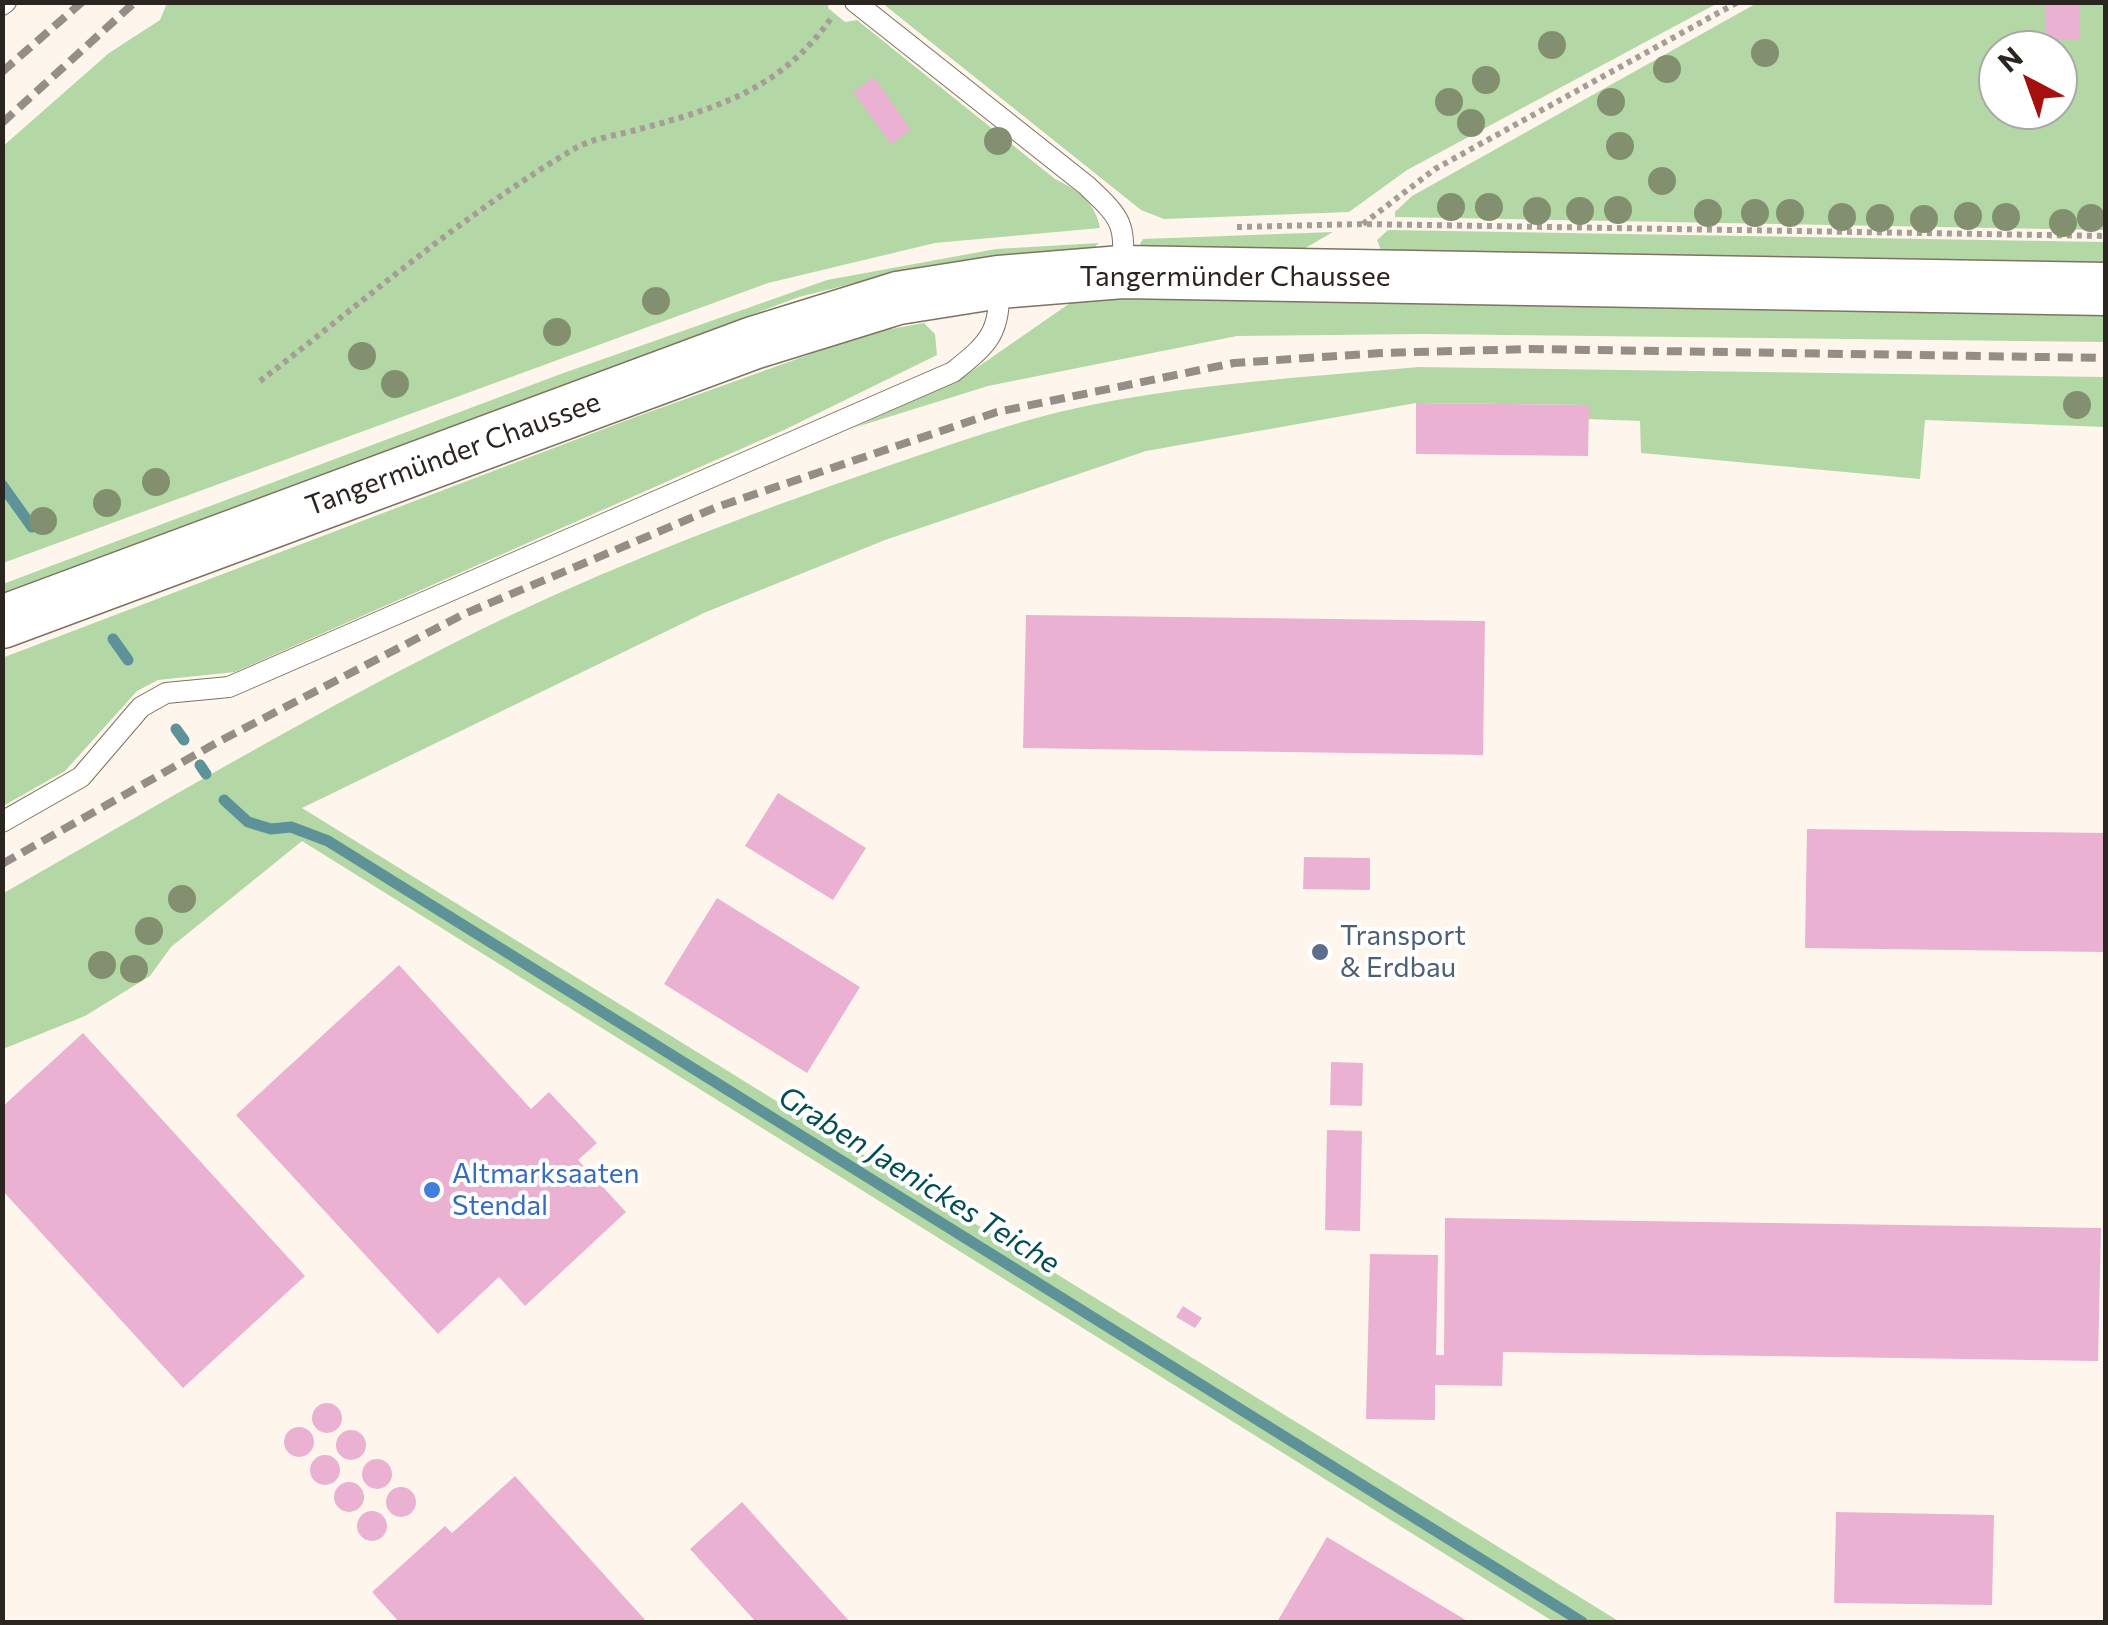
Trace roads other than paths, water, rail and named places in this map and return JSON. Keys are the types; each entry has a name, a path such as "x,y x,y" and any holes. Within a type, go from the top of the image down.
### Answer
{"main road":[{"name":"Tangermünder Chaussee","path":"2,622 753,342 898,298 1000,282 1122,272 2106,290"}],"lane":[{"path":"855,2 1086,185 1118,215 1125,235 1122,272"},
{"path":"2,822 82,777 141,708 166,694 229,687 954,372 982,350 1000,323 1000,282"}],"waterway":[{"name":"Graben Jaenickes Teiche","path":"2,485 32,527"},
{"name":"Graben Jaenickes Teiche","path":"113,639 128,660"},
{"name":"Graben Jaenickes Teiche","path":"176,729 184,740"},
{"name":"Graben Jaenickes Teiche","path":"200,765 206,774"},
{"name":"Graben Jaenickes Teiche","path":"224,800 248,822 271,829 291,827 328,841 1582,1622"}],"railway":[{"path":"2,72 82,2"},
{"path":"2,123 135,2"},
{"path":"2,864 218,742 464,614 717,507 997,412 1234,363 1381,353 1531,349 2106,358"}],"place":[{"name":"Transport & Erdbau","path":"1320,952"},
{"name":"Altmarksaaten Stendal","path":"432,1190"}]}
